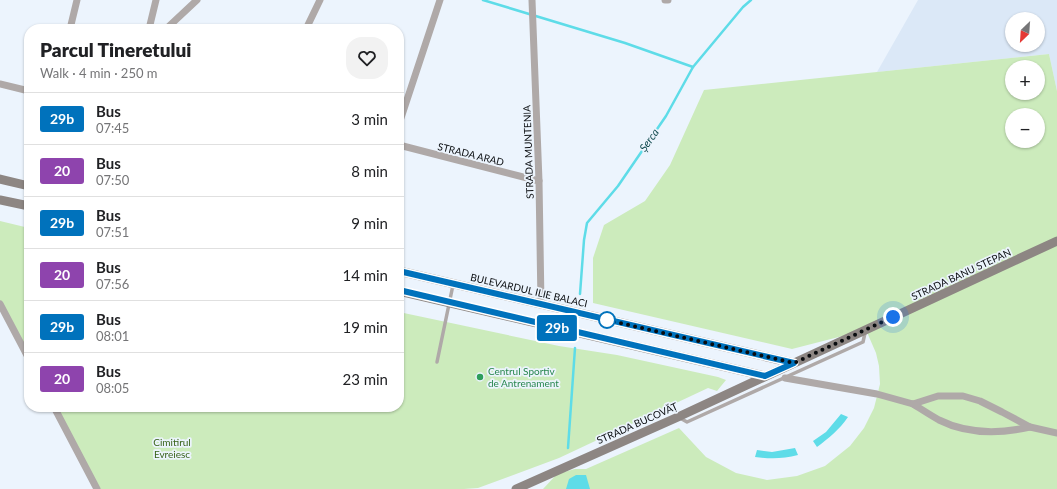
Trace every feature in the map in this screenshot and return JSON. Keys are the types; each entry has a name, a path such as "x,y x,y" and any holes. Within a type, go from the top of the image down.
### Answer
{"main road":[{"path":"0,179 24,185"},
{"path":"0,200 24,205"},
{"name":"STRADA BANU STEPAN","path":"765,376 1057,241"},
{"name":"BULEVARDUL ILIE BALACI","path":"404,272 794,363"},
{"path":"404,291 765,376"},
{"name":"STRADA BUCOVĂȚ","path":"516,489 678,417 765,376"}],"street":[{"path":"71,24 78,0"},
{"path":"150,24 156,0"},
{"path":"171,24 197,0"},
{"path":"308,24 320,0"},
{"path":"404,109 440,0"},
{"name":"STRADA MUNTENIA","path":"532,0 539,181 541,304"},
{"path":"0,84 24,90"},
{"name":"STRADA ARAD","path":"404,146 539,181"},
{"path":"0,304 24,350"},
{"path":"785,378 877,394 913,404 940,420 961,428 979,432 998,432 1030,427"},
{"path":"913,404 938,396 963,396 997,409 1030,427 1057,433"},
{"path":"57,412 98,489"}],"lane":[{"path":"437,362 454,284"},
{"path":"678,417 687,422 863,342 866,330"},
{"path":"765,376 785,378"}],"shaded area":[{"path":"918,0 1057,0 1057,91 1049,54 877,72"}],"green space":[{"path":"1049,54 1057,91 1057,489 543,489 557,474 575,469 586,469 679,428 706,457 736,473 767,480 797,476 825,466 850,446 864,428 874,408 880,384 879,366 876,353 866,330 792,349 593,303 593,258 604,225 645,201 670,165 704,90"},
{"path":"0,221 24,227 24,348 0,303"},
{"name":"Cimitirul Evreiesc","path":"404,313 559,346 617,355 726,380 717,391 708,388 559,458 478,488 99,489 58,412 404,412"}],"water":[{"path":"841,414 848,417 834,434 817,447 813,441 826,432"},
{"path":"795,448 798,455 776,458 755,457 757,450 772,452"},
{"path":"576,475 586,475 590,489 566,489 569,479"}],"waterway":[{"path":"483,0 625,43 693,67"},
{"name":"Șerca","path":"580,294 584,240 587,223 618,186 666,116 693,67 743,7 751,0"},
{"name":"Șerca","path":"568,448 575,348"}],"bus line":[{"name":"29b","path":"404,272 794,363 765,376 404,291"}],"place":[{"name":"Centrul Sportiv de Antrenament","path":"480,377"}],"route":[{"path":"607,320 794,363 893,317"}]}
